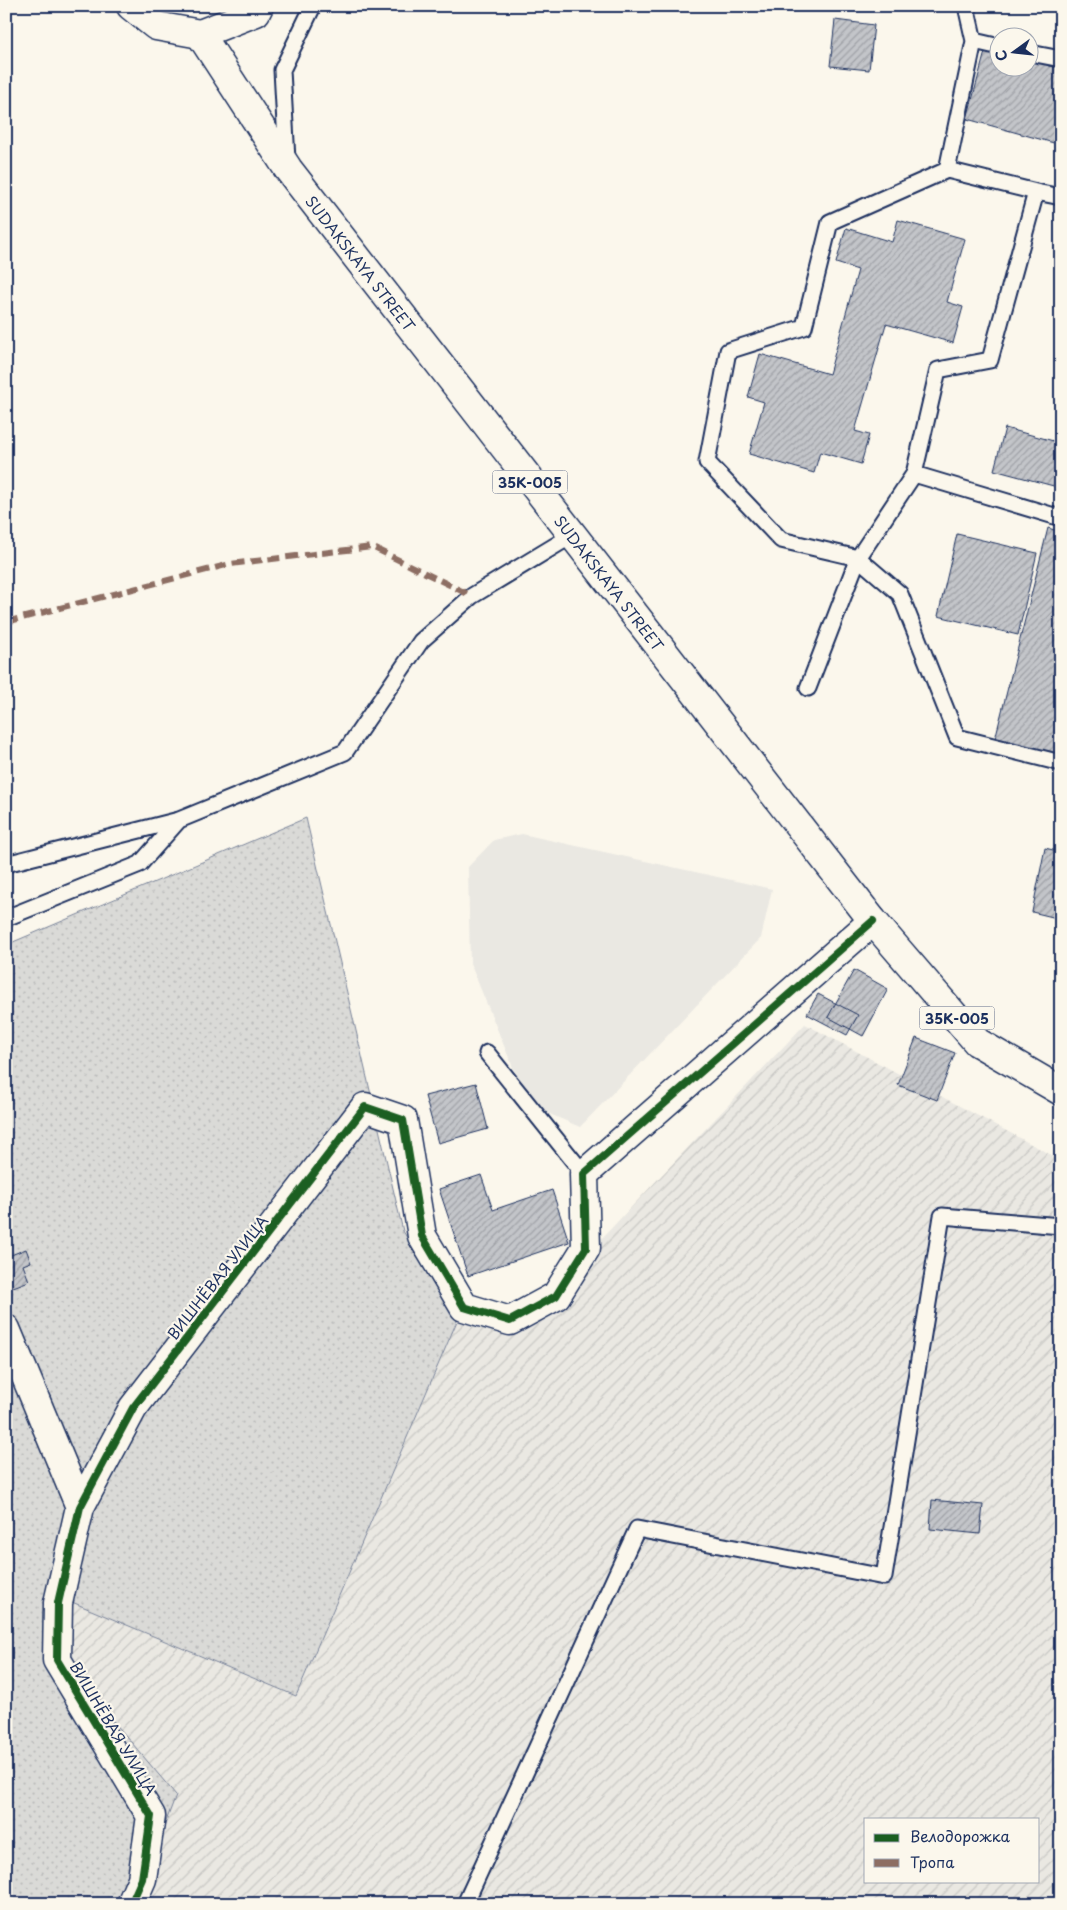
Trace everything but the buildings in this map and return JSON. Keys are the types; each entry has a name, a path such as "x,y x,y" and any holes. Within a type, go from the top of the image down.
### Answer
{"street":[{"path":"131,6 156,26 200,34 256,12 259,6"},
{"name":"SUDAKSKAYA STREET","path":"200,34 288,169 571,536 873,921 977,1042 1061,1091"},
{"path":"584,1174 873,921"},
{"name":"ВИШНЁВАЯ УЛИЦА","path":"132,1904 142,1879 151,1816 57,1660 58,1603 80,1507 133,1408 365,1107 403,1120 422,1236 464,1307 510,1321 556,1296 586,1248 584,1174"},
{"path":"6,1329 80,1507"}],"lane":[{"path":"288,169 282,70 313,6"},
{"path":"947,170 974,41 966,6"},
{"path":"974,41 990,45"},
{"path":"1040,55 1061,60"},
{"path":"1061,197 947,170 830,222 804,327 728,351 707,462 781,540 858,558 900,594 957,736 1061,763"},
{"path":"808,688 858,558 914,474 938,370 990,360 1036,192"},
{"path":"914,474 1061,518"},
{"path":"6,864 179,820 345,752 421,641 472,596 571,536"},
{"path":"6,918 140,864 179,820"},
{"path":"487,1053 584,1174"},
{"path":"465,1904 637,1529 884,1577 942,1216 1061,1226"}],"shaded area":[{"path":"306,818 403,1231 457,1321 296,1696 72,1602 65,1664 176,1795 135,1904 6,1904 6,945"},
{"path":"522,834 772,889 761,938 580,1127 545,1112 514,1070 470,963 468,867 494,840"},
{"path":"805,1024 1061,1160 1061,1904 135,1904 65,1664 72,1602 296,1696 457,1321 512,1333"}],"marked path":[{"path":"6,622 230,564 372,547 472,596"}],"cycle path":[{"path":"131,1904 142,1879 151,1816 57,1660 58,1603 80,1507 133,1408 365,1107 403,1120 422,1236 464,1307 510,1321 556,1296 586,1248 584,1174 873,921"}]}
